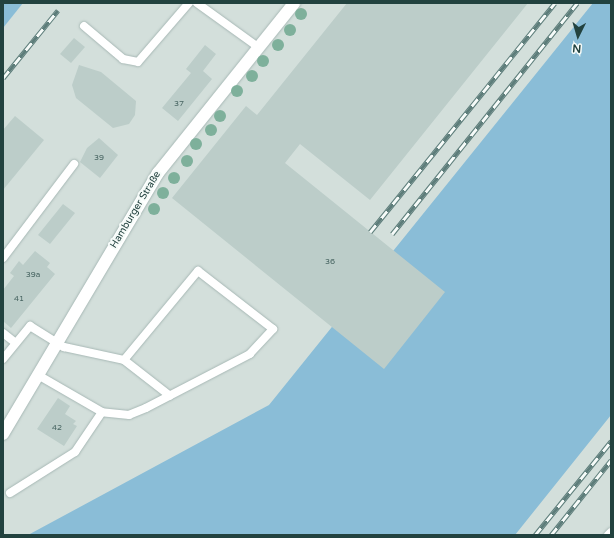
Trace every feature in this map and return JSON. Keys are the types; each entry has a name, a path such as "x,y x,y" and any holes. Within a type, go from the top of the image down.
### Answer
{"street":[{"name":"Hamburger Straße","path":"3,434 158,173 294,3"}],"lane":[{"path":"84,26 123,60 138,62 189,3"},
{"path":"196,3 258,47"},
{"path":"3,258 74,164"},
{"path":"38,374 102,412 129,415 170,396 250,354 273,329 198,270 124,360"},
{"path":"3,359 30,326 64,347 124,360 170,396"},
{"path":"3,333 16,343"},
{"path":"10,493 75,452 102,412"},
{"path":"608,535 611,532"}],"shaded area":[{"path":"3,3 611,3 611,535 3,535"}],"water":[{"path":"3,3 23,3 3,28"},
{"path":"593,3 611,3 611,415 515,535 28,535 269,405"}],"building":[{"path":"347,3 528,3 370,200 300,144 285,163 445,292 384,369 172,198 246,106 257,115"},
{"path":"74,38 85,47 71,63 60,54"},
{"path":"205,45 216,54 203,71 212,79 178,121 162,108 191,73 186,69"},
{"path":"79,65 101,72 136,101 135,115 129,124 113,128 76,98 72,85"},
{"path":"15,116 44,140 3,190 3,130"},
{"path":"99,138 118,155 100,178 80,162 87,148"},
{"path":"63,204 75,213 50,244 38,235"},
{"path":"35,251 50,263 47,267 55,274 11,328 3,321 3,290 14,276 10,273 19,261 23,265"},
{"path":"58,398 70,406 65,414 76,421 73,424 77,426 64,446 37,429"}],"railway":[{"path":"370,232 555,3"},
{"path":"392,234 577,3"},
{"path":"3,78 58,10"},
{"path":"535,535 611,441"},
{"path":"551,535 611,460"}]}
